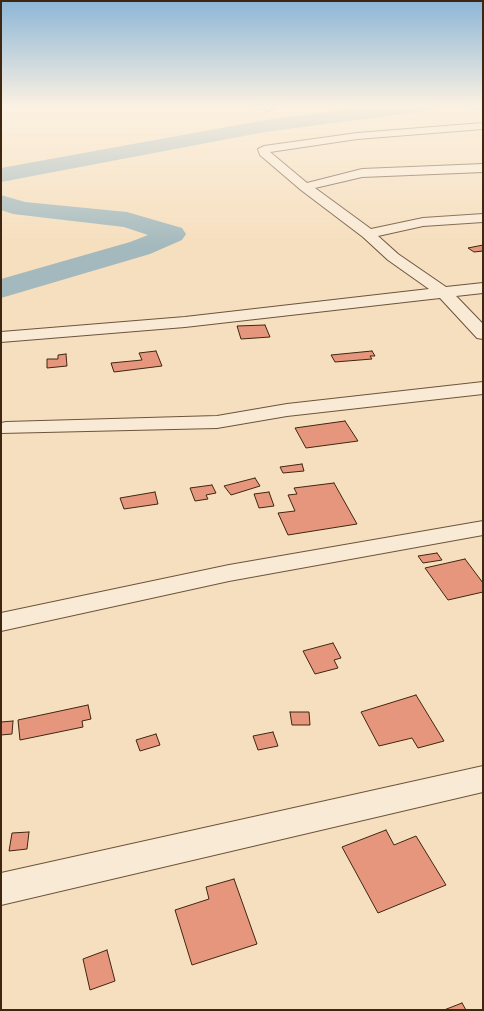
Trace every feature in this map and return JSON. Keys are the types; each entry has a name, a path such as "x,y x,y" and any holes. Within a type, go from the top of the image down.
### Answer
{"street":[{"path":"264,152 368,234 394,257 444,292 483,334"},
{"path":"305,186 362,173 483,168"},
{"path":"368,234 423,222 483,218"},
{"path":"1,337 185,322 483,288"},
{"path":"6,428 180,425 218,422 287,410 483,388"},
{"path":"1,622 229,573 483,528"},
{"path":"1,890 483,780"}],"building":[{"path":"483,245 483,251 474,252 468,248"},
{"path":"265,325 270,337 241,339 237,326"},
{"path":"156,351 162,366 114,372 111,363 142,360 139,353"},
{"path":"372,351 375,356 370,356 372,359 335,362 331,355"},
{"path":"66,354 67,366 47,368 47,359 58,359 58,355"},
{"path":"345,421 358,441 306,448 295,428"},
{"path":"302,464 304,471 283,473 280,467"},
{"path":"255,478 260,486 231,495 224,486"},
{"path":"334,483 357,524 288,535 278,513 295,511 288,495 297,494 294,488"},
{"path":"212,485 216,493 206,495 208,499 195,501 190,488"},
{"path":"155,492 158,504 124,509 120,498"},
{"path":"269,492 274,506 259,508 254,494"},
{"path":"437,553 442,560 423,563 418,556"},
{"path":"465,559 483,583 483,592 448,600 425,568"},
{"path":"333,643 341,658 334,660 338,668 315,674 303,651"},
{"path":"416,695 444,741 418,748 412,738 379,746 361,712"},
{"path":"88,705 91,719 82,721 83,727 20,740 18,720"},
{"path":"290,712 309,712 310,725 292,725"},
{"path":"13,721 12,734 1,735 1,722"},
{"path":"273,732 278,746 258,750 253,736"},
{"path":"156,734 160,745 140,751 136,740"},
{"path":"386,830 394,845 416,836 446,885 378,913 342,847"},
{"path":"29,832 27,849 9,851 12,833"},
{"path":"234,879 257,944 192,965 175,910 209,899 206,887"},
{"path":"107,950 115,981 90,990 83,959"},
{"path":"462,1003 466,1010 444,1010"}],"waterway":[{"path":"1,175 124,152"},
{"path":"1,202 22,209 127,220 173,234 140,248 80,264 1,289"}]}
